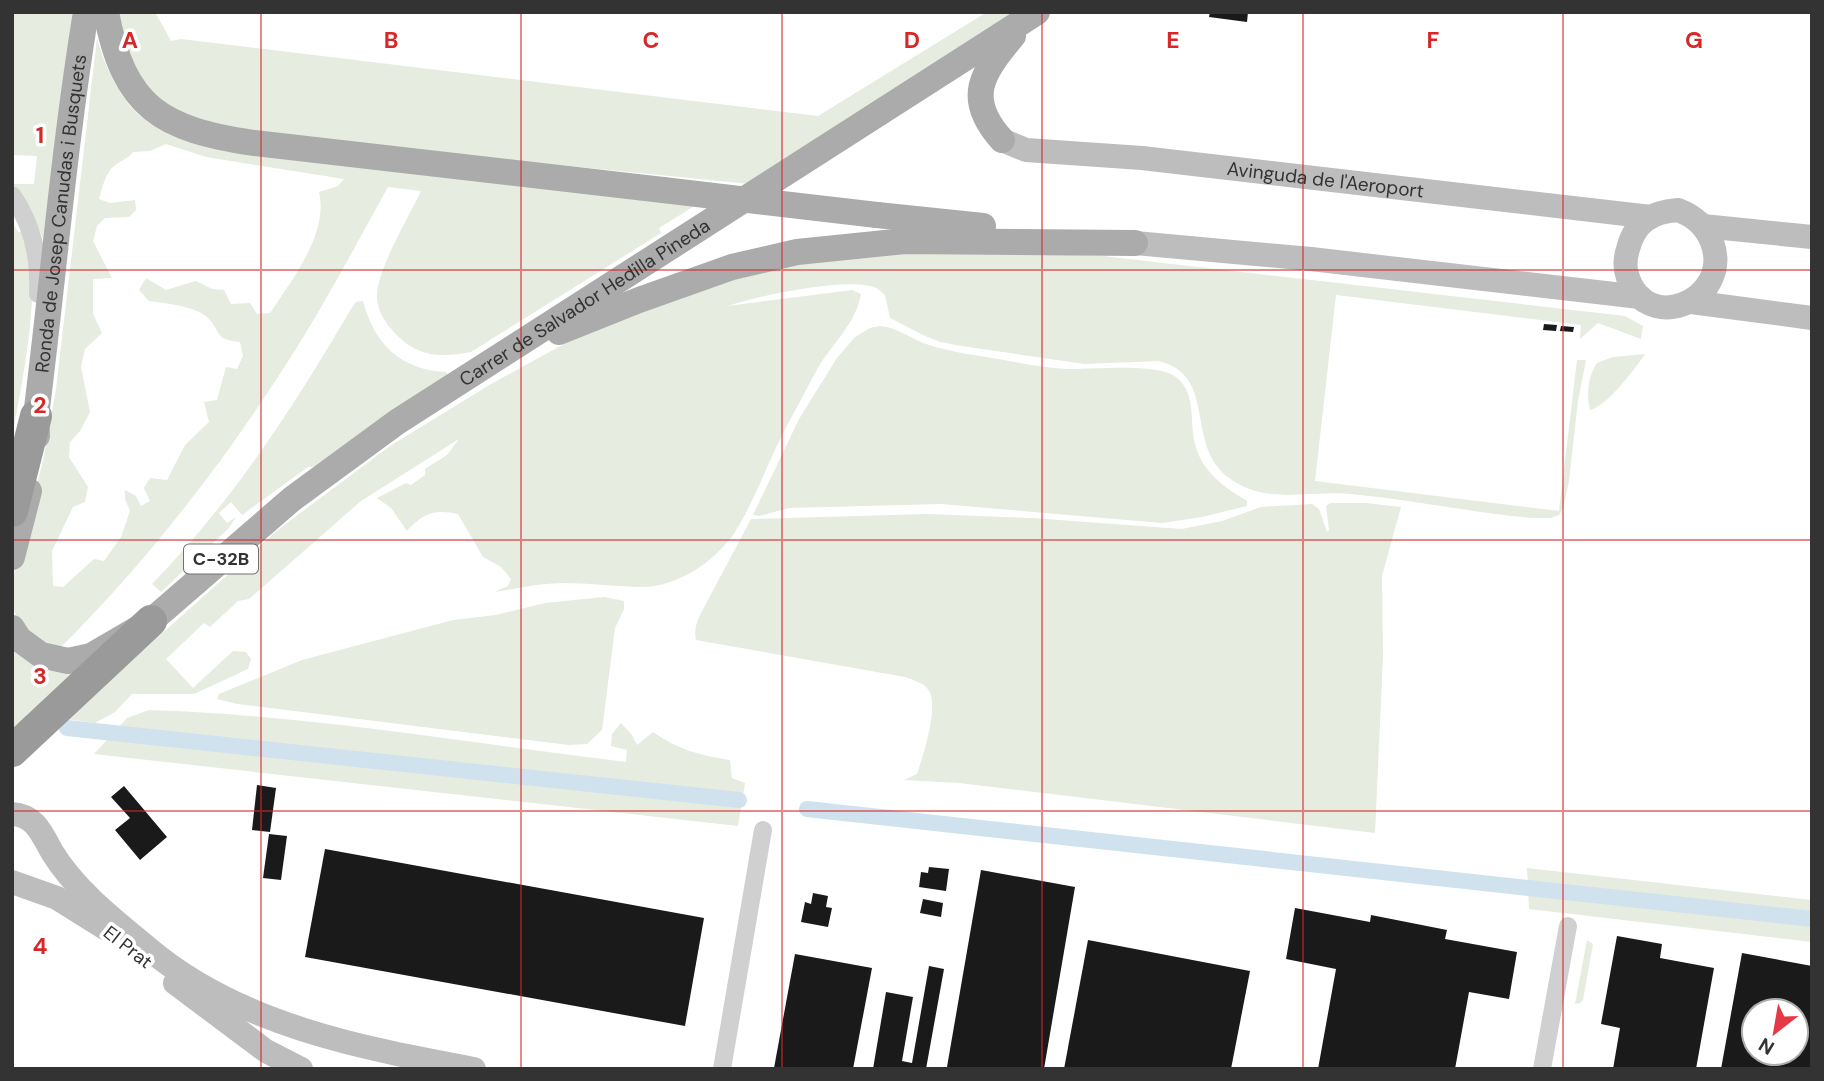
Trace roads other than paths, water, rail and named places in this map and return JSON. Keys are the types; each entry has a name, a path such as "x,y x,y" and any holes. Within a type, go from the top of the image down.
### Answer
{"highway":[{"path":"12,510 36,416"},
{"name":"C-32B","path":"12,751 151,621"}],"main road":[{"name":"Ronda de Josep Canudas i Busquets","path":"12,557 38,454 36,416 86,12"},
{"path":"106,12 114,51 133,88 158,113 190,130 219,138 1135,243"},
{"path":"1002,139 990,127 980,104 982,83 992,60 1033,15"},
{"name":"Carrer de Salvador Hedilla Pineda","path":"151,621 292,499 397,422 1033,15"},
{"path":"463,379 568,327 639,300 732,267 797,252 905,241 1135,243"},
{"name":"C-32B","path":"12,628 19,639 41,655 68,661 91,656 151,621"}],"street":[{"name":"Avinguda de l'Aeroport","path":"1002,139 1013,146 1041,152 1156,160 1651,217 1664,211 1678,210 1693,216 1703,226 1812,237"},
{"path":"12,195 30,225 39,274 35,346 36,416"},
{"path":"1651,217 1638,225 1627,253 1625,267 1630,284 1640,297 1651,305 1664,309 1691,302 1711,280 1715,251 1703,226"},
{"path":"1135,243 1311,259 1640,297"},
{"path":"1691,302 1812,318"},
{"path":"12,814 24,816 35,824 80,889 151,951 202,985 274,1020 382,1051 474,1069"},
{"path":"722,1069 763,830"},
{"name":"El Prat","path":"12,883 57,898 101,925 273,1060 301,1069"},
{"path":"1542,1069 1568,926"}],"waterway":[{"path":"67,728 739,800"},
{"path":"807,809 1812,919"}]}
